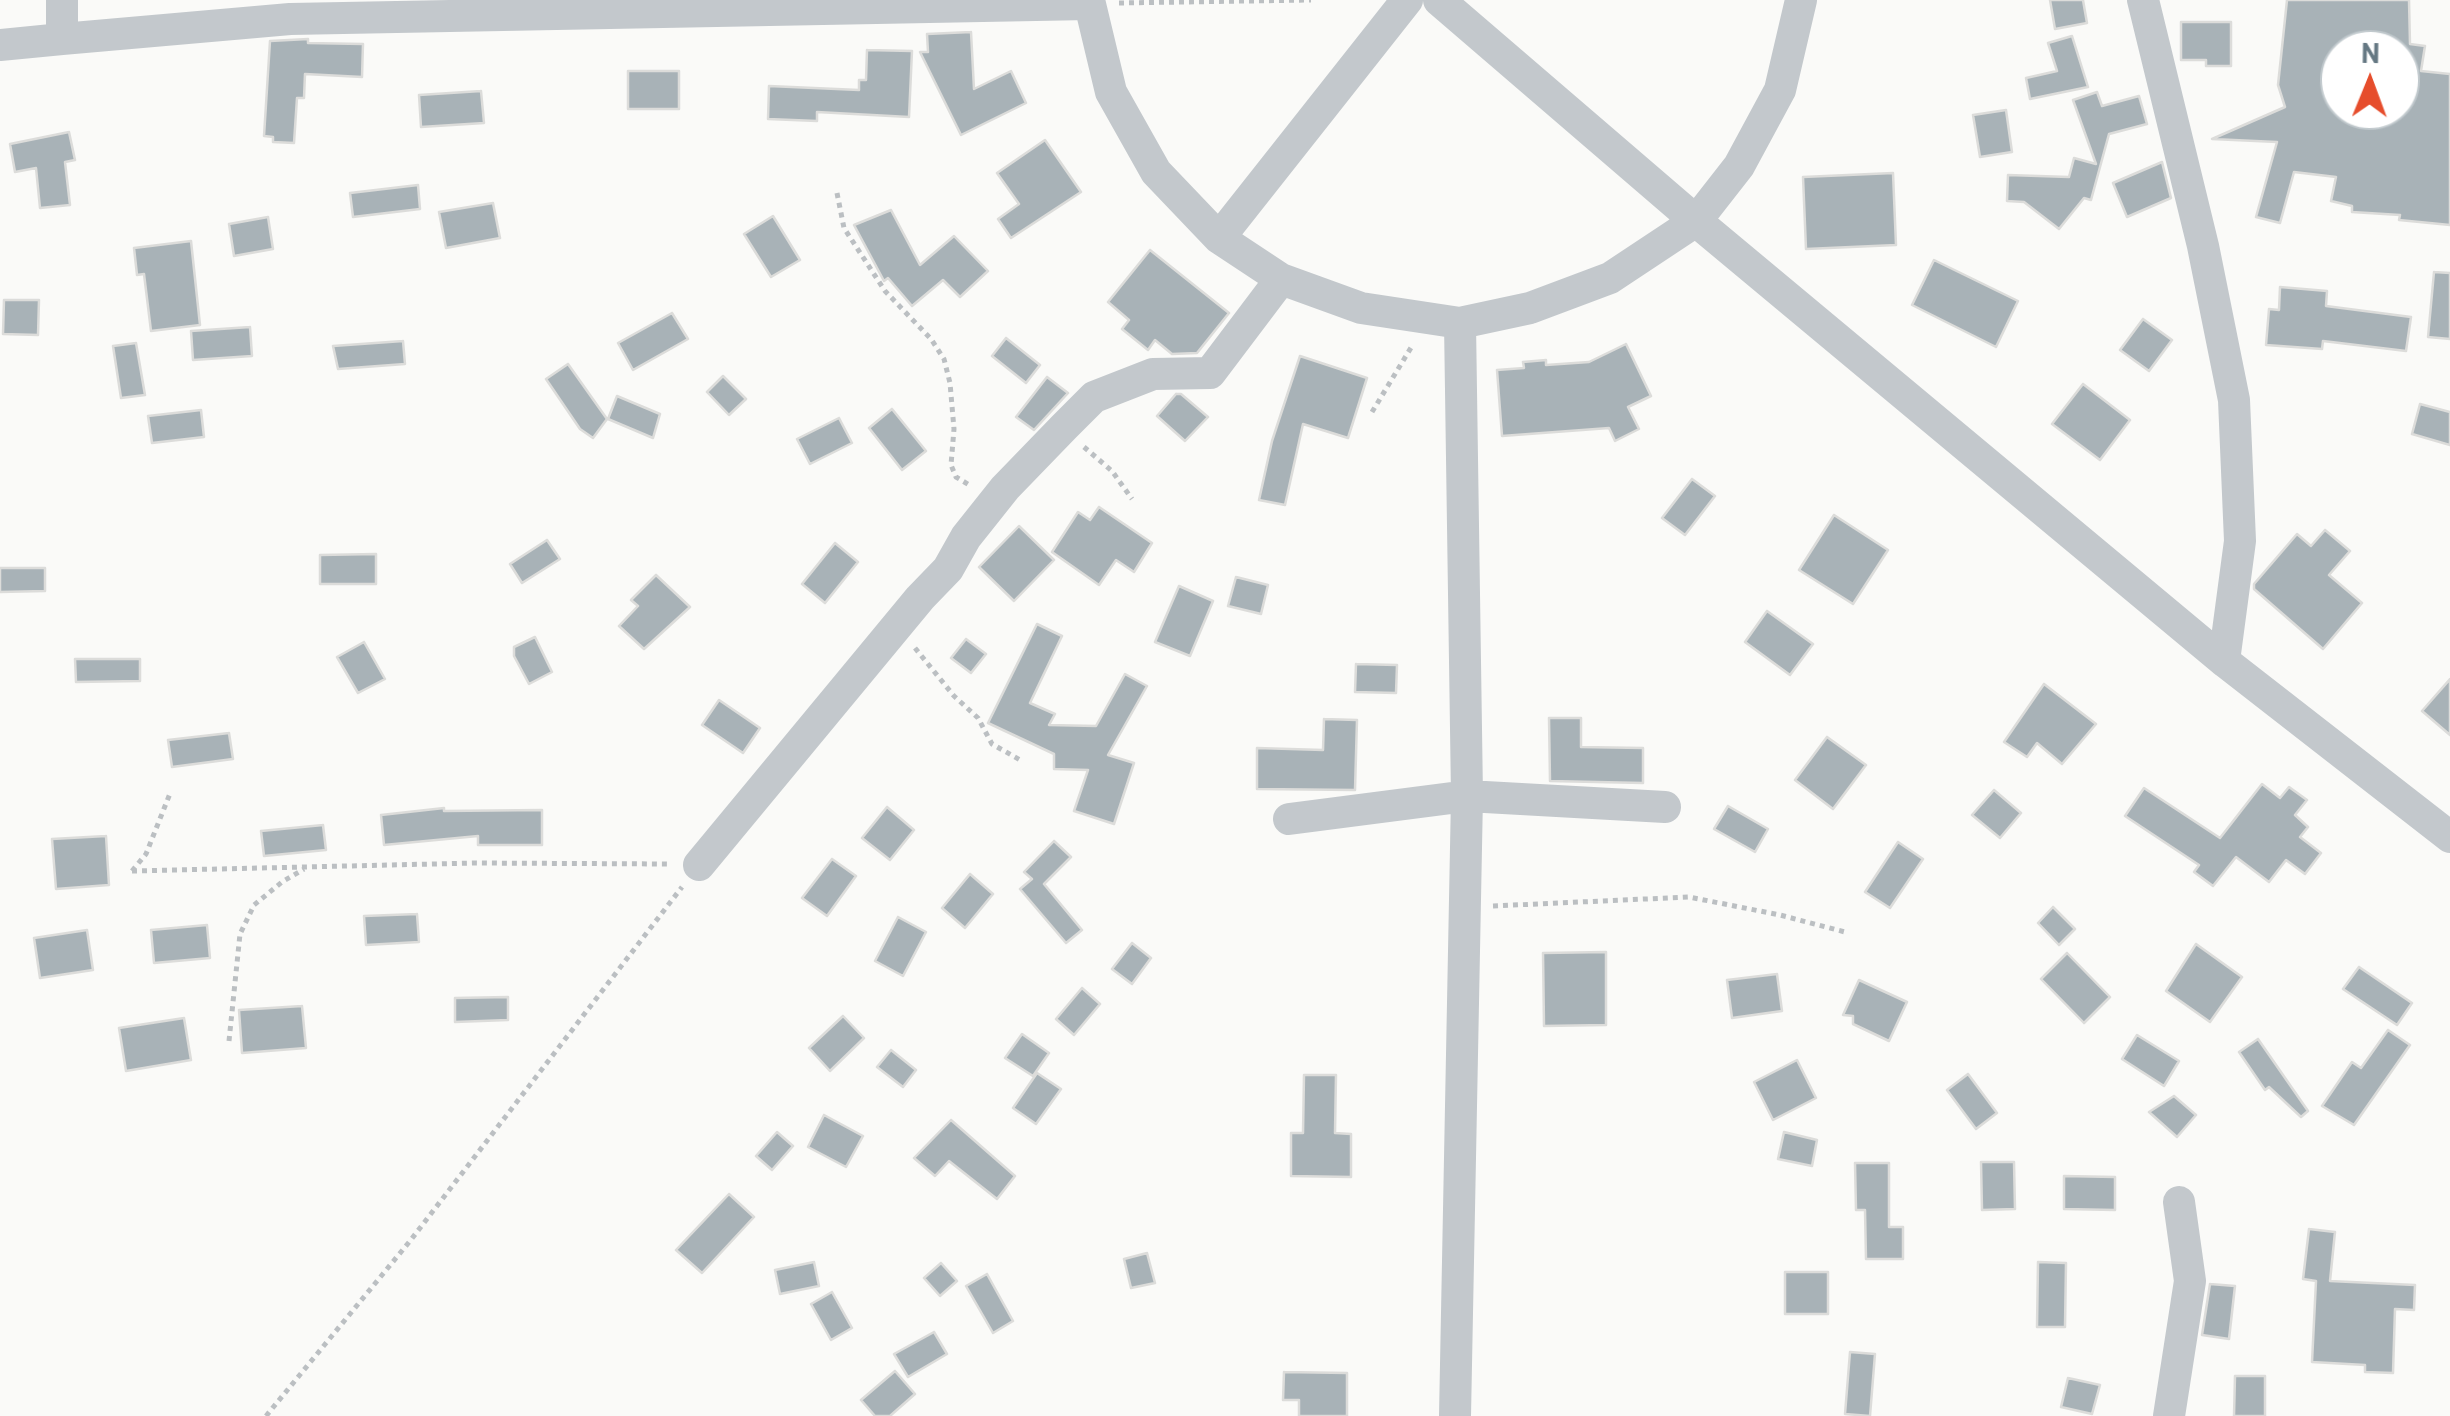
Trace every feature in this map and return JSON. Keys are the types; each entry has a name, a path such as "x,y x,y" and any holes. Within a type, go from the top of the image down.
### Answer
{"street":[{"path":"62,0 62,40"},
{"path":"1219,238 1407,0"},
{"path":"1439,0 1696,221 2224,660 2450,837"},
{"path":"0,46 444,8 1089,2 1111,92 1156,172 1219,238 1281,279 1361,308 1444,321 1530,308 1610,278 1696,221 1739,166 1780,90 1801,0"},
{"path":"2143,0 2204,246 2234,400 2240,541 2224,660"},
{"path":"699,865 948,569 966,537 992,504 1094,397 1152,374 1210,373 1281,279"},
{"path":"1444,321 1467,796 1455,1416"},
{"path":"1289,819 1467,796 1665,807"},
{"path":"2169,1416 2190,1281 2179,1202"}],"path":[{"path":"1089,2 1310,0"},
{"path":"837,193 844,228 885,290 931,339 944,359 954,429 951,465 956,477 992,504"},
{"path":"1372,412 1444,321"},
{"path":"1064,428 1112,471 1132,499"},
{"path":"920,598 910,641 954,696 978,718 992,744 1022,761"},
{"path":"171,791 146,854 132,871 476,863 699,865"},
{"path":"266,1416 410,1242 699,865"},
{"path":"229,1041 240,934 254,905 308,866"},
{"path":"1465,906 1689,897 1780,914 1845,932"}],"building":[{"path":"2050,0 2083,0 2087,23 2055,29"},
{"path":"2287,0 2409,0 2410,30 2320,30 2320,130 2420,130 2420,45 2425,46 2421,71 2450,74 2450,225 2399,220 2400,215 2352,212 2352,206 2331,201 2336,177 2294,172 2280,223 2256,217 2277,142 2212,139 2285,107 2278,85"},
{"path":"2181,22 2231,22 2231,66 2181,60"},
{"path":"971,32 974,89 1011,71 1026,103 961,135 920,52 928,52 927,34"},
{"path":"2072,36 2088,87 2030,99 2026,78 2057,71 2048,43"},
{"path":"308,39 308,43 363,44 362,77 305,74 304,98 297,98 294,143 273,142 273,137 264,136 270,41"},
{"path":"867,50 912,51 909,117 817,112 817,121 768,119 769,86 859,90 859,80 866,80"},
{"path":"628,71 679,71 679,109 628,109"},
{"path":"481,91 484,123 421,127 419,95"},
{"path":"2097,92 2102,106 2139,96 2147,124 2109,134 2091,200 2084,198 2059,229 2024,202 2007,201 2008,175 2069,177 2074,158 2096,164 2073,100"},
{"path":"2006,110 2012,152 1980,157 1973,115"},
{"path":"69,132 75,160 65,162 70,205 40,208 36,168 15,172 10,144"},
{"path":"1045,140 1081,192 1011,238 998,219 1019,204 997,173"},
{"path":"2162,162 2171,198 2127,217 2113,183"},
{"path":"1893,173 1896,245 1806,249 1803,177"},
{"path":"418,185 420,209 353,217 350,193"},
{"path":"493,203 500,238 446,248 439,212"},
{"path":"891,210 920,265 954,236 988,271 960,297 943,280 912,306 888,278 884,281 854,225"},
{"path":"773,216 800,260 771,277 744,234"},
{"path":"268,217 273,249 234,256 229,224"},
{"path":"191,241 200,325 151,331 144,274 137,275 134,248"},
{"path":"1150,250 1229,313 1197,353 1172,354 1155,340 1148,350 1122,329 1129,320 1108,302"},
{"path":"1934,260 2018,301 1996,347 1912,305"},
{"path":"2434,272 2450,273 2450,339 2428,337"},
{"path":"2280,287 2327,291 2326,306 2411,317 2406,351 2323,341 2322,349 2266,345 2269,309 2279,310"},
{"path":"4,300 39,300 38,335 3,334"},
{"path":"672,313 688,339 633,370 618,343"},
{"path":"2143,319 2172,340 2149,371 2120,350"},
{"path":"250,327 252,356 193,360 191,331"},
{"path":"1006,338 1040,365 1026,383 992,356"},
{"path":"403,341 405,364 338,369 333,346"},
{"path":"136,343 145,395 121,398 113,346"},
{"path":"1626,344 1651,396 1628,407 1639,429 1615,441 1609,428 1502,436 1497,370 1524,368 1523,362 1546,360 1546,365 1589,362"},
{"path":"1300,356 1367,378 1348,438 1303,424 1285,505 1259,500 1272,441"},
{"path":"568,364 607,419 593,438 580,429 546,379"},
{"path":"723,376 746,399 729,415 707,392"},
{"path":"1047,377 1068,393 1034,430 1016,417"},
{"path":"2083,384 2130,420 2100,460 2052,424"},
{"path":"1176,394 1208,417 1185,441 1157,416"},
{"path":"617,396 660,414 653,438 608,419"},
{"path":"2420,404 2450,412 2450,445 2412,434"},
{"path":"892,409 926,451 902,470 869,428"},
{"path":"201,410 204,437 152,443 148,416"},
{"path":"839,418 852,443 810,464 797,439"},
{"path":"1692,479 1715,496 1685,535 1662,518"},
{"path":"1099,507 1152,543 1134,572 1116,560 1099,585 1052,552 1078,512 1090,520"},
{"path":"1834,515 1888,550 1853,604 1799,570"},
{"path":"1019,526 1054,560 1014,601 979,567"},
{"path":"2325,530 2350,551 2329,575 2362,603 2323,649 2254,589 2254,584 2297,534 2311,546"},
{"path":"547,540 560,559 522,583 510,564"},
{"path":"835,543 858,562 825,603 802,584"},
{"path":"376,554 376,584 320,584 320,555"},
{"path":"0,568 45,568 45,591 0,592"},
{"path":"656,575 690,607 644,649 619,626 638,606 631,600"},
{"path":"1236,577 1268,585 1261,614 1228,606"},
{"path":"1179,586 1213,601 1190,656 1155,642"},
{"path":"1767,611 1813,644 1790,675 1745,642"},
{"path":"1037,624 1062,636 1030,703 1055,714 1049,725 1096,726 1125,674 1147,686 1108,755 1134,763 1114,824 1074,811 1088,770 1054,769 1054,754 988,723"},
{"path":"535,637 552,672 529,684 514,656 514,647"},
{"path":"966,639 986,654 971,673 951,658"},
{"path":"364,642 385,679 358,693 337,657"},
{"path":"75,659 140,659 140,681 76,682"},
{"path":"1356,664 1397,665 1396,693 1355,692"},
{"path":"2450,679 2450,735 2422,711"},
{"path":"2044,684 2096,724 2062,764 2037,743 2027,757 2004,742"},
{"path":"719,700 760,728 743,753 702,725"},
{"path":"1549,718 1581,718 1581,747 1643,748 1643,783 1550,781"},
{"path":"1324,719 1357,720 1355,790 1257,789 1257,748 1323,750"},
{"path":"229,733 233,759 172,767 168,740"},
{"path":"1827,737 1866,765 1833,809 1795,780"},
{"path":"2262,784 2280,798 2289,787 2307,800 2295,815 2308,827 2300,837 2321,853 2305,874 2286,860 2269,882 2236,857 2213,886 2194,872 2199,865 2125,816 2144,788 2220,838"},
{"path":"1994,790 2021,813 2000,838 1972,815"},
{"path":"1728,806 1768,829 1755,852 1714,829"},
{"path":"887,807 914,830 890,860 862,838"},
{"path":"444,808 542,810 542,845 478,845 478,836 384,845 381,815"},
{"path":"323,825 326,850 264,856 261,831"},
{"path":"106,836 109,885 56,889 52,839"},
{"path":"1054,841 1071,857 1044,884 1082,930 1066,943 1020,889 1032,879 1024,872"},
{"path":"1898,842 1923,859 1890,908 1865,892"},
{"path":"832,859 856,876 827,916 802,898"},
{"path":"970,874 993,894 965,928 942,908"},
{"path":"2053,907 2075,929 2059,945 2038,923"},
{"path":"417,914 419,942 366,945 364,916"},
{"path":"898,917 926,932 903,976 875,961"},
{"path":"207,925 210,958 154,963 151,930"},
{"path":"87,930 93,970 40,978 34,938"},
{"path":"1132,943 1151,958 1132,984 1112,969"},
{"path":"2196,944 2242,977 2210,1022 2166,991"},
{"path":"1606,952 1606,1025 1544,1026 1543,953"},
{"path":"2067,953 2110,997 2084,1023 2041,979"},
{"path":"2359,967 2412,1003 2397,1025 2343,989"},
{"path":"1777,974 1782,1011 1732,1018 1727,980"},
{"path":"1859,980 1907,1002 1889,1041 1853,1024 1853,1016 1843,1015"},
{"path":"1082,988 1100,1004 1074,1035 1056,1019"},
{"path":"508,997 508,1020 455,1022 455,998"},
{"path":"302,1006 306,1048 242,1053 239,1010"},
{"path":"843,1016 864,1038 830,1071 809,1048"},
{"path":"184,1018 191,1060 126,1071 119,1028"},
{"path":"2388,1030 2410,1045 2354,1125 2322,1106 2352,1062 2361,1068"},
{"path":"1022,1034 1049,1053 1033,1076 1005,1058"},
{"path":"2137,1035 2179,1061 2164,1086 2122,1059"},
{"path":"2258,1039 2308,1111 2301,1117 2269,1087 2265,1090 2239,1052"},
{"path":"891,1050 916,1070 903,1087 877,1067"},
{"path":"1797,1060 1816,1098 1773,1120 1754,1082"},
{"path":"1037,1073 1061,1089 1036,1124 1013,1108"},
{"path":"1968,1074 1997,1113 1976,1129 1947,1090"},
{"path":"1304,1075 1336,1075 1335,1133 1351,1134 1351,1177 1291,1176 1291,1133 1303,1133"},
{"path":"2174,1096 2196,1115 2177,1137 2149,1112"},
{"path":"824,1115 863,1136 846,1167 808,1147"},
{"path":"951,1120 1015,1176 997,1199 949,1161 935,1176 914,1158"},
{"path":"777,1132 793,1146 772,1170 756,1156"},
{"path":"1784,1132 1817,1140 1812,1166 1778,1159"},
{"path":"1981,1162 2014,1162 2015,1209 1982,1210"},
{"path":"1855,1163 1889,1163 1889,1227 1903,1227 1903,1259 1866,1259 1865,1210 1856,1210"},
{"path":"2064,1176 2115,1177 2115,1210 2064,1209"},
{"path":"729,1194 754,1217 702,1273 676,1250"},
{"path":"2309,1229 2335,1232 2330,1281 2415,1285 2414,1310 2395,1309 2393,1373 2365,1372 2365,1365 2312,1362 2316,1281 2303,1279"},
{"path":"1147,1253 1155,1283 1131,1288 1124,1259"},
{"path":"814,1262 819,1286 780,1294 775,1270"},
{"path":"2038,1262 2066,1263 2065,1327 2037,1327"},
{"path":"941,1263 957,1281 940,1296 924,1278"},
{"path":"1785,1272 1828,1272 1828,1314 1785,1314"},
{"path":"987,1274 1013,1321 993,1333 966,1286"},
{"path":"2210,1284 2235,1286 2229,1339 2202,1335"},
{"path":"832,1292 852,1328 831,1340 811,1304"},
{"path":"934,1332 947,1354 908,1377 894,1354"},
{"path":"1850,1352 1875,1354 1870,1416 1845,1414"},
{"path":"895,1371 915,1394 890,1416 875,1416 861,1400"},
{"path":"1284,1372 1347,1373 1347,1416 1299,1416 1299,1400 1283,1400"},
{"path":"2235,1376 2265,1376 2265,1416 2234,1416"},
{"path":"2068,1378 2100,1385 2092,1414 2061,1407"}]}
